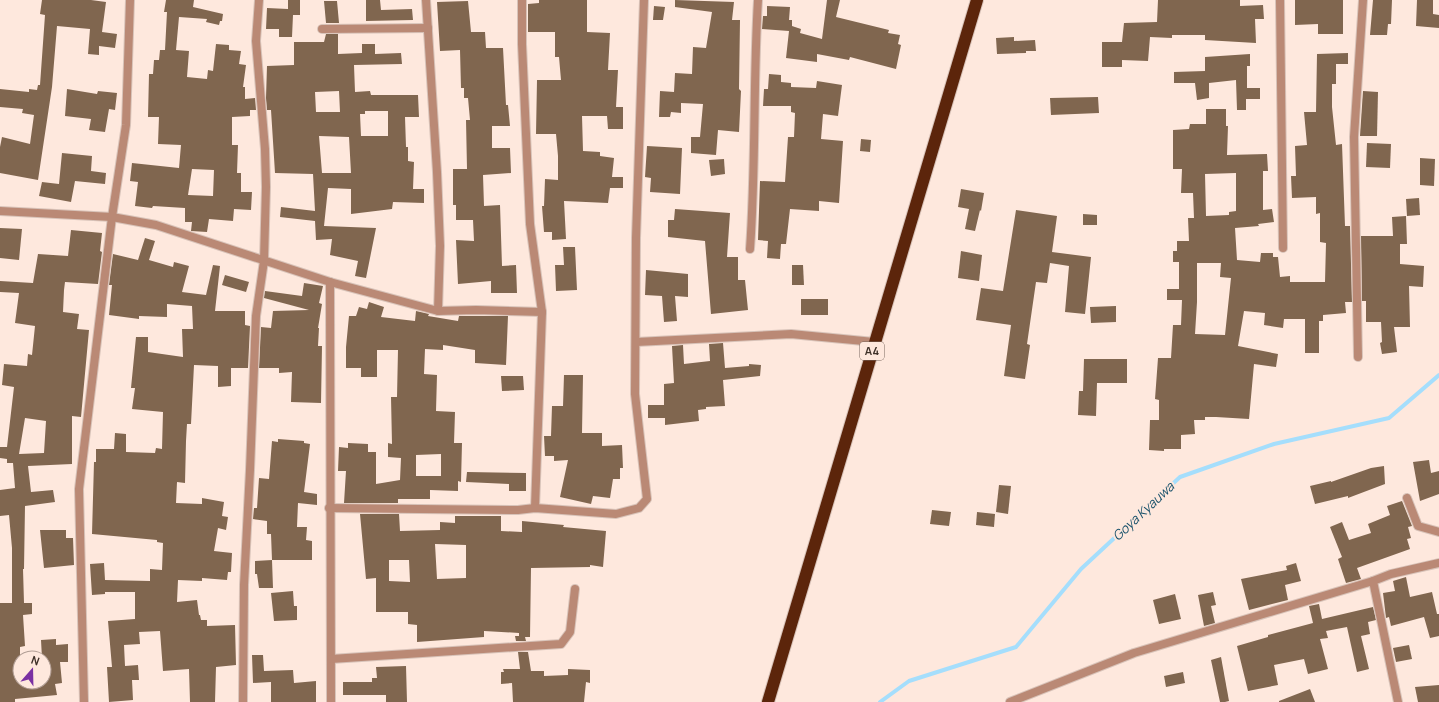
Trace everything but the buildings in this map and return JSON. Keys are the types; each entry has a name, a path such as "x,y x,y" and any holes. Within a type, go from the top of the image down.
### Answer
{"highway":[{"name":"A4","path":"768,702 977,0"}],"street":[{"path":"84,702 79,489 112,217 126,125 130,0"},
{"path":"243,702 244,585 251,462 256,316 264,261 265,149 256,41 259,0"},
{"path":"426,0 438,179 440,246 438,311"},
{"path":"522,0 522,44 530,224 542,312 535,508"},
{"path":"329,508 518,510 535,508 616,514 639,508 647,499 635,394 636,238 644,0"},
{"path":"750,249 754,161 754,64 758,0"},
{"path":"1280,0 1283,248"},
{"path":"1358,357 1354,137 1363,0"},
{"path":"322,29 428,28"},
{"path":"0,211 112,217 156,226 330,282 438,311 476,310 542,312"},
{"path":"330,282 329,508 331,702"},
{"path":"636,342 791,334 874,342"},
{"path":"1407,498 1418,526 1439,532"},
{"path":"1010,702 1134,653 1373,581 1391,574 1439,562"},
{"path":"1373,581 1398,702"},
{"path":"331,660 561,644 570,632 574,589"}],"waterway":[{"name":"Goya Kyauwa","path":"880,702 909,681 1016,647 1081,569 1180,477 1274,444 1389,418 1439,375"}]}
